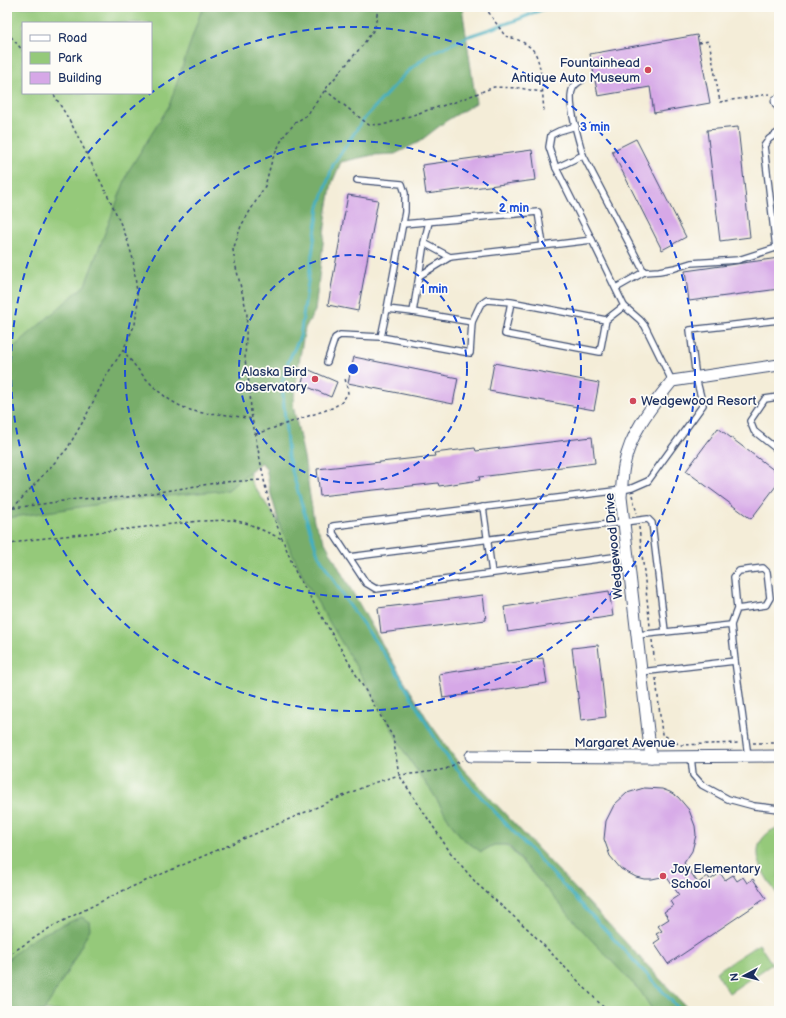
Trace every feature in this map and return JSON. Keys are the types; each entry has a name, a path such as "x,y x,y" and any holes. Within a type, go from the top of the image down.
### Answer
{"street":[{"path":"672,381 779,365"},
{"name":"Wedgewood Drive","path":"651,757 624,521 627,489 624,466 629,445 644,418 672,381"},
{"name":"Margaret Avenue","path":"467,758 779,756"}],"lane":[{"path":"582,80 572,88 571,106 583,155 644,272"},
{"path":"576,126 551,135 549,147 556,168 624,306 645,326 672,381"},
{"path":"616,288 644,272 660,271 691,263 738,260 778,248 764,146 769,139 779,132"},
{"path":"556,168 583,155"},
{"path":"357,180 402,184 405,193 405,212 403,224 381,336"},
{"path":"403,224 538,212 543,245"},
{"path":"413,312 424,243 429,222"},
{"path":"419,276 450,257 592,240"},
{"path":"424,243 450,257"},
{"path":"327,362 335,338 340,335 381,336 470,353 472,322 480,305 487,300 511,302 606,320"},
{"path":"511,302 505,334 600,352 606,320 624,306"},
{"path":"387,309 472,322"},
{"path":"628,555 376,589 366,584 333,533 333,526 627,489 648,481 703,405 696,378 690,330 779,320"},
{"path":"779,398 765,398 750,421 754,431 779,451"},
{"path":"483,507 492,573"},
{"path":"348,557 648,519 652,523 665,631"},
{"path":"737,609 766,605 770,598 767,572 763,568 739,571 734,577 737,609 731,625 748,756"},
{"path":"637,635 731,625"},
{"path":"641,672 735,661"},
{"path":"691,757 694,775 702,785 728,799 754,806 779,809"}],"path":[{"path":"378,7 375,28 362,46 325,90 308,115 294,122 283,137 272,160 265,186 241,226 233,250 247,313 245,360 253,419 270,508 296,573 393,737 399,775 450,852 478,884 529,930 607,1011"},
{"path":"485,7 505,36 517,39 531,48 538,57 544,110"},
{"path":"7,32 22,50"},
{"path":"699,43 709,41 720,102 776,100"},
{"path":"325,90 369,125 386,124 455,102 494,87 519,88 542,92"},
{"path":"13,508 66,449 85,418 106,376 123,350 135,324 138,301 133,259 126,236 111,202 71,123 54,94"},
{"path":"123,350 143,377 164,396 186,409 203,413 253,419"},
{"path":"256,434 332,408 342,402 348,393 345,378"},
{"path":"7,509 78,500 127,497 222,482 264,480"},
{"path":"627,489 632,495 638,520 662,734 680,745 779,743"},
{"path":"7,545 28,540 118,530 200,521 233,520 249,524 283,539"},
{"path":"7,956 51,927 120,892 373,783 399,775 446,769 467,758"}],"green space":[{"path":"7,7 205,7 200,14 203,161 251,482 286,533 424,755 659,1011 7,1011"},
{"path":"205,7 462,7 476,103 446,121 419,142 395,154 373,155 341,162 332,183 327,210 315,311 305,328 293,405 304,457 314,522 378,637 429,722 462,768 690,1011 653,1011 641,992 583,931 508,845 494,845 481,852 462,838 403,750 379,705 306,583 281,529 270,491 266,468 261,462 228,490 126,500 7,518 7,353 85,285 129,170 169,106 200,14"},
{"path":"779,827 779,897 760,865 758,848 761,840 769,832"},
{"path":"81,917 89,921 90,929 69,969 44,1011 7,1011 7,960 27,943 42,934"},
{"path":"759,944 772,964 729,993 716,972"}],"building":[{"name":"Fountainhead Antique Auto Museum","path":"697,35 710,103 654,113 650,87 598,96 590,54"},
{"path":"738,127 750,237 720,241 707,130"},
{"path":"636,139 686,237 662,250 612,151"},
{"path":"532,150 536,180 426,194 422,165"},
{"path":"348,195 378,200 358,311 328,305"},
{"path":"779,258 779,289 689,301 685,271"},
{"path":"354,357 458,378 453,404 348,383"},
{"path":"494,363 599,383 594,410 489,391"},
{"path":"307,369 337,382 331,397 301,384"},
{"path":"718,428 779,474 779,482 751,519 686,471"},
{"path":"592,437 595,463 479,477 480,480 439,486 438,483 320,496 317,469 435,456 434,453 475,448 476,451"},
{"path":"609,591 613,616 508,632 504,607"},
{"path":"483,595 486,620 381,633 378,608"},
{"path":"598,645 606,717 581,720 572,648"},
{"path":"543,658 547,683 443,698 439,674"},
{"name":"Joy Elementary School","path":"644,788 662,789 670,792 678,797 689,810 695,826 696,835 692,851 684,863 698,883 708,876 710,880 720,873 725,880 733,875 737,881 743,877 747,883 753,879 766,898 668,964 654,943 660,939 656,934 662,931 658,926 669,919 664,912 673,906 670,901 679,895 666,876 644,879 636,877 621,869 610,856 604,839 606,821 614,805 627,793"}],"waterway":[{"path":"548,7 517,20 469,36 429,54 405,74 363,120 333,165 319,207 300,337 288,362 282,382 288,457 318,554 345,599 395,669 442,750 467,782 681,1011"}],"place":[{"name":"Fountainhead Antique Auto Museum","path":"648,70"},
{"name":"Alaska Bird Observatory","path":"315,379"},
{"name":"Wedgewood Resort","path":"633,401"},
{"name":"Joy Elementary School","path":"663,876"}]}
